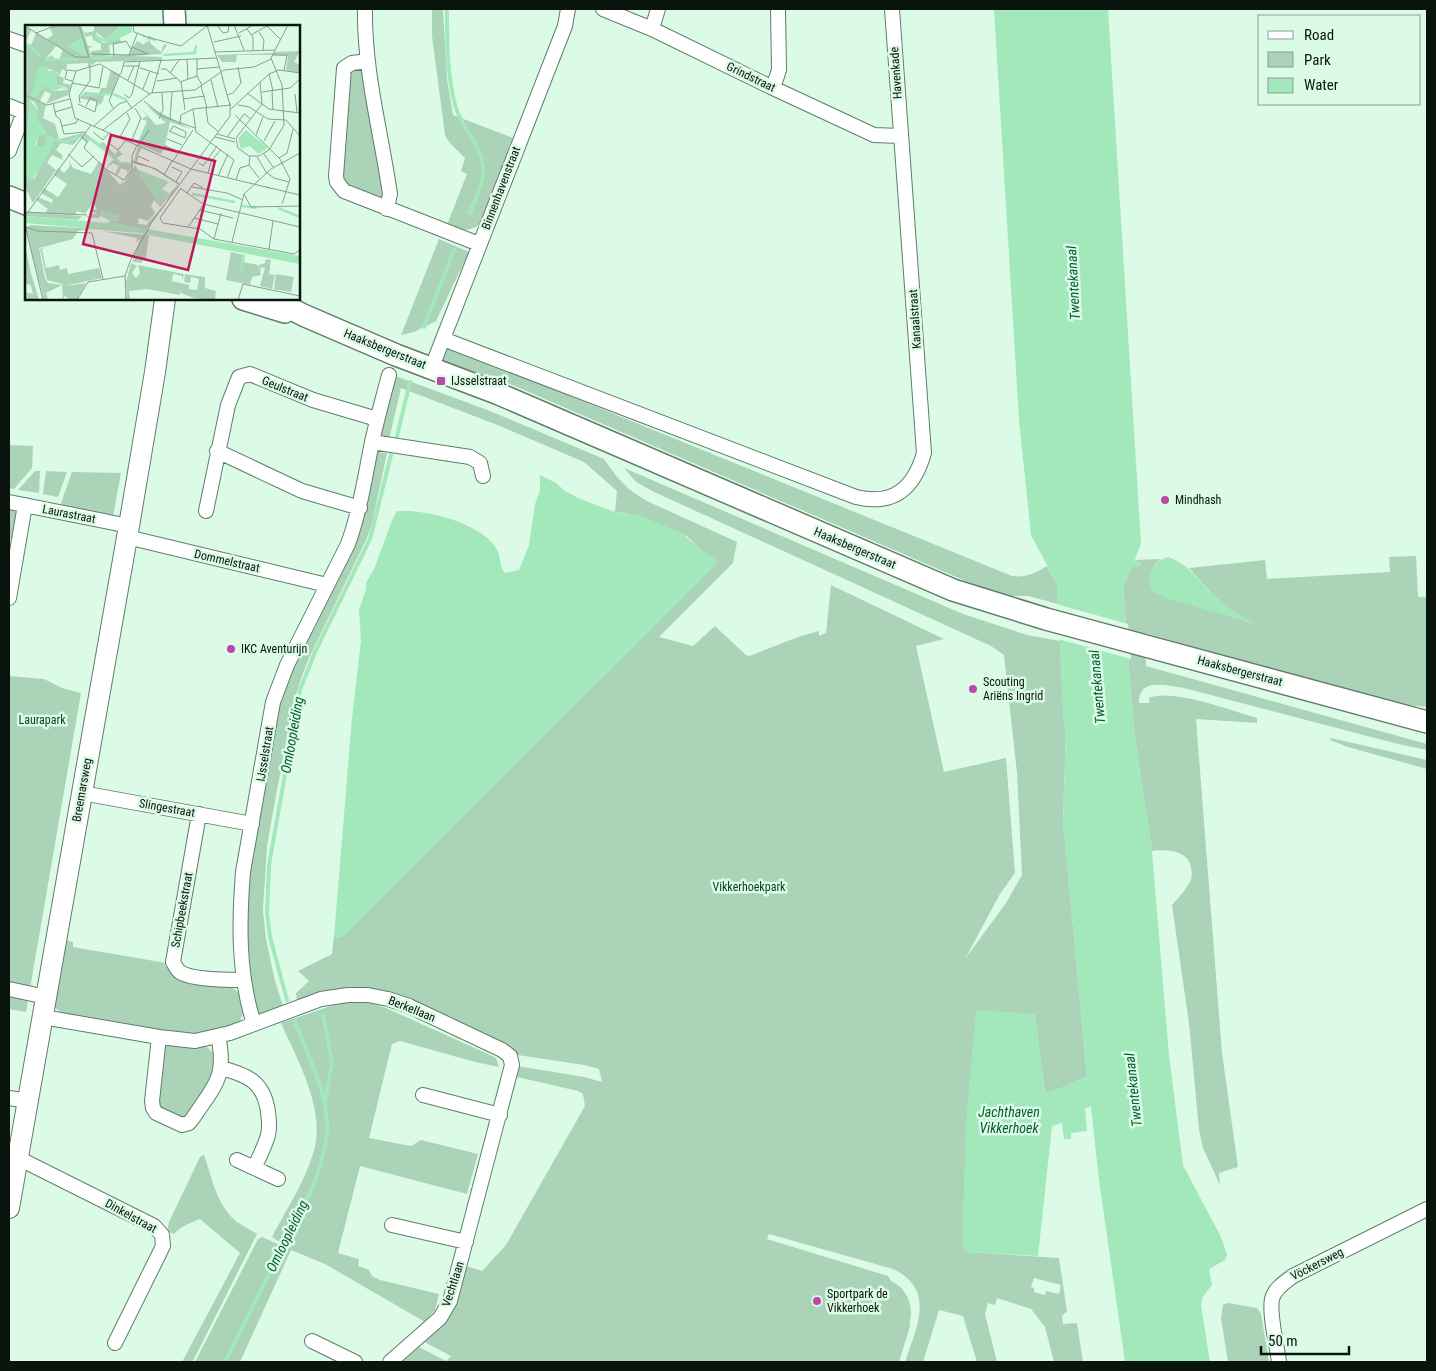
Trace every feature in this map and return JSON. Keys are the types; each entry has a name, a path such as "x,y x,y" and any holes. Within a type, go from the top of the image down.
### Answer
{"main road":[{"path":"174,9 175,25"},
{"path":"9,197 25,204"},
{"name":"Haaksbergerstraat","path":"246,300 279,311 303,315"},
{"name":"Haaksbergerstraat","path":"275,300 303,315 396,355 432,367 499,394 952,590 1046,619 1427,722"}],"street":[{"path":"365,9 365,36 368,61 390,194 387,209"},
{"name":"Binnenhavenstraat","path":"432,367 565,26 568,9"},
{"name":"Grindstraat","path":"603,9 652,29 874,135 901,136"},
{"path":"652,29 658,9"},
{"path":"773,88 779,70 778,9"},
{"name":"Havenkade","path":"892,9 901,136"},
{"path":"9,39 25,45"},
{"path":"368,61 352,63 344,68 337,182 344,191 479,244"},
{"path":"9,106 25,113 9,151"},
{"name":"Kanaalstraat","path":"443,339 856,497 870,500 899,493 919,471 924,453 901,136"},
{"name":"Breemarsweg","path":"9,1208 18,1158 18,1100 46,997 128,531 155,372 165,300"},
{"name":"Breemarsweg","path":"155,372 178,300"},
{"name":"Geulstraat","path":"206,511 228,405 239,377 250,374 313,400 378,419"},
{"name":"IJsselstraat","path":"254,1024 243,980 241,894 243,872 273,702 287,665 348,544 360,508 372,442 389,375"},
{"path":"372,442 470,457 480,463 482,476"},
{"path":"218,451 302,491 360,508"},
{"name":"Laurastraat","path":"9,502 128,531"},
{"path":"9,598 25,505"},
{"name":"Dommelstraat","path":"128,531 327,585"},
{"name":"Slingestraat","path":"82,793 252,824"},
{"name":"Schipbeekstraat","path":"199,814 174,962 179,971 188,975 220,980 243,980"},
{"path":"9,989 46,997"},
{"name":"Berkellaan","path":"42,1017 159,1037 195,1041 218,1036 322,999 348,994 368,995 409,1006 502,1050 512,1060"},
{"path":"159,1037 152,1108 156,1113 182,1125 189,1123 217,1081 221,1068 221,1050 218,1036"},
{"name":"Vechtlaan","path":"390,1362 427,1330 446,1310 500,1115 512,1060"},
{"path":"221,1068 248,1078 262,1090 269,1122 268,1134 255,1167"},
{"path":"423,1095 500,1115"},
{"name":"Dinkelstraat","path":"18,1158 154,1226 162,1235 163,1246 115,1343"},
{"path":"237,1160 278,1178"},
{"name":"Vöckersweg","path":"1279,1362 1272,1315 1272,1299 1282,1284 1293,1276 1427,1209"},
{"path":"392,1225 466,1242"},
{"path":"312,1341 355,1362"}],"green space":[{"path":"432,9 443,9 447,79 453,115 513,138 480,224 468,230 447,225 467,174 461,171 465,158 449,142 445,135 432,36"},
{"path":"365,68 386,188 383,202 347,188 341,176 351,71"},
{"path":"439,239 469,252 436,321 414,332 401,335"},
{"path":"451,349 1012,576 1030,574 1047,566 1057,584 1058,604 1028,596 1008,596 968,582 508,383 502,392 442,366 441,360 444,351"},
{"name":"Vikkerhoekpark","path":"390,374 490,411 604,459 617,477 630,490 647,501 737,542 733,563 659,637 693,646 715,626 749,656 819,631 819,636 826,633 831,585 944,639 916,646 944,772 1006,758 1015,873 1000,894 965,959 1006,903 1022,875 1017,773 1004,655 991,646 652,491 636,482 624,468 963,614 1027,635 1060,641 1064,726 1066,731 1063,821 1087,1076 1064,1087 1045,1093 1035,1014 968,1252 1059,1258 1067,1311 1062,1316 1063,1324 1077,1323 1083,1362 1054,1362 1045,1327 1031,1309 997,1298 995,1305 988,1303 985,1314 997,1362 977,1362 963,1316 939,1310 923,1362 905,1362 920,1311 919,1299 915,1288 907,1278 893,1269 769,1234 767,1239 888,1276 891,1281 900,1287 908,1299 911,1314 910,1326 899,1362 402,1362 419,1347 446,1361 451,1356 424,1342 436,1330 463,1265 482,1271 506,1245 585,1106 583,1094 578,1091 513,1076 517,1066 584,1077 602,1082 599,1069 511,1054 372,989 343,990 297,1004 296,993 309,981 298,971 332,954 334,936 337,938 343,936 654,626 716,560 702,551 687,536 625,513 615,512 617,491 584,462 500,426 401,388 388,444 374,441","holes":["1034,1278 1061,1285 1059,1294 1046,1291 1045,1295 1034,1292 1034,1288 1031,1287"]},
{"path":"9,445 33,446 32,468 14,489 9,488"},
{"path":"378,452 387,453 367,538 309,658 295,698 267,846 263,910 266,939 275,981 284,1009 261,1017 256,1014 247,985 244,901 266,765 284,683 356,532"},
{"path":"35,471 40,471 39,493 18,490"},
{"path":"46,471 67,472 58,497 43,494"},
{"path":"72,472 121,473 113,516 60,506"},
{"path":"9,507 18,511 16,540 9,539"},
{"path":"1416,556 1418,597 1427,597 1427,707 1392,703 1145,633 1146,666 1427,744 1427,750 1398,744 1184,688 1162,685 1148,686 1140,695 1139,703 1149,703 1149,698 1172,696 1187,698 1257,718 1257,723 1196,719 1222,1053 1238,1167 1219,1173 1220,1185 1203,1148 1199,1130 1189,1023 1172,905 1189,883 1192,876 1191,869 1189,861 1181,854 1164,850 1152,851 1134,733 1123,588 1132,566 1141,564 1135,560 1161,559 1155,564 1149,580 1213,611 1252,623 1226,607 1189,568 1265,560 1267,579 1390,572 1389,557"},
{"name":"Laurapark","path":"9,676 44,679 62,688 81,693 26,1012 9,1009"},
{"path":"1331,738 1427,760 1427,769 1348,747 1330,740"},
{"path":"63,939 73,942 73,947 166,963 165,966 232,987 240,994 244,1011 239,1023 225,1030 186,1035 62,1014 51,1004"},
{"path":"351,1002 370,1003 386,1008 496,1058 499,1067 400,1041 392,1044 369,1138 411,1146 421,1140 478,1154 467,1194 360,1166 338,1253 359,1259 358,1266 369,1270 372,1276 380,1280 439,1294 435,1310 425,1322 325,1264 291,1250 240,1362 195,1362 258,1239 262,1237 280,1245 281,1243 272,1237 300,1186 313,1154 316,1137 314,1103 281,1023 334,1005"},
{"path":"165,1044 205,1045 214,1054 213,1072 210,1080 184,1120 156,1108"},
{"path":"204,1155 216,1191 225,1208 237,1222 257,1234 192,1362 182,1362 240,1253 200,1219 189,1223 174,1234 167,1231 169,1222 200,1157"},
{"path":"1228,1303 1257,1308 1261,1314 1269,1362 1228,1362 1221,1318 1223,1305"}],"water":[{"path":"994,9 1108,9 1141,544 1135,559 1141,565 1139,568 1132,566 1123,588 1134,733 1152,851 1169,1055 1183,1165 1221,1237 1227,1255 1225,1260 1209,1269 1212,1285 1202,1298 1201,1305 1210,1362 1125,1362 1099,1180 1091,1107 1085,1108 1087,1131 1071,1133 1071,1139 1064,1139 1062,1123 1052,1126 1038,1256 968,1252 962,1245 966,1121 976,1010 1035,1014 1045,1093 1064,1087 1087,1076 1063,821 1066,731 1064,726 1057,584 1031,535 1019,420"},
{"path":"540,475 578,498 615,512 641,516 682,533 702,551 716,560 716,565 343,936 337,938 334,936 352,718 361,640 359,610 366,589 366,583 374,569 393,518 397,511 409,511 451,519 478,531 489,539 499,554 505,573 519,570 529,545 535,504 540,491"},
{"path":"1168,557 1176,560 1193,573 1223,604 1256,624 1169,599 1152,591 1150,575 1152,570 1158,562"}],"pier":[{"path":"1056,604 1128,624 1131,659 1058,639"}],"waterway":[{"name":"Omloopleiding","path":"447,9 447,45 452,93 458,114 477,148 483,166 482,181 470,213"},
{"name":"Omloopleiding","path":"424,327 454,250"},
{"name":"Omloopleiding","path":"397,436 410,382"},
{"name":"Omloopleiding","path":"287,1000 270,937 267,913 269,865 300,690 315,652 370,539 391,455"},
{"name":"Omloopleiding","path":"323,1014 332,1062 325,1101"},
{"name":"Omloopleiding","path":"225,1362 307,1201 326,1142 326,1110 320,1085 295,1022"}],"place":[{"name":"IJsselstraat","path":"441,381"},
{"name":"Mindhash","path":"1165,500"},
{"name":"IKC Aventurijn","path":"231,649"},
{"name":"Scouting Ariëns Ingrid","path":"973,689"},
{"name":"Sportpark de Vikkerhoek","path":"817,1301"}],"water label":[{"name":"Twentekanaal","path":"1073,283"},
{"name":"Twentekanaal","path":"1097,687"},
{"name":"Twentekanaal","path":"1133,1090"},
{"name":"Jachthaven Vikkerhoek","path":"1009,1120"}]}
